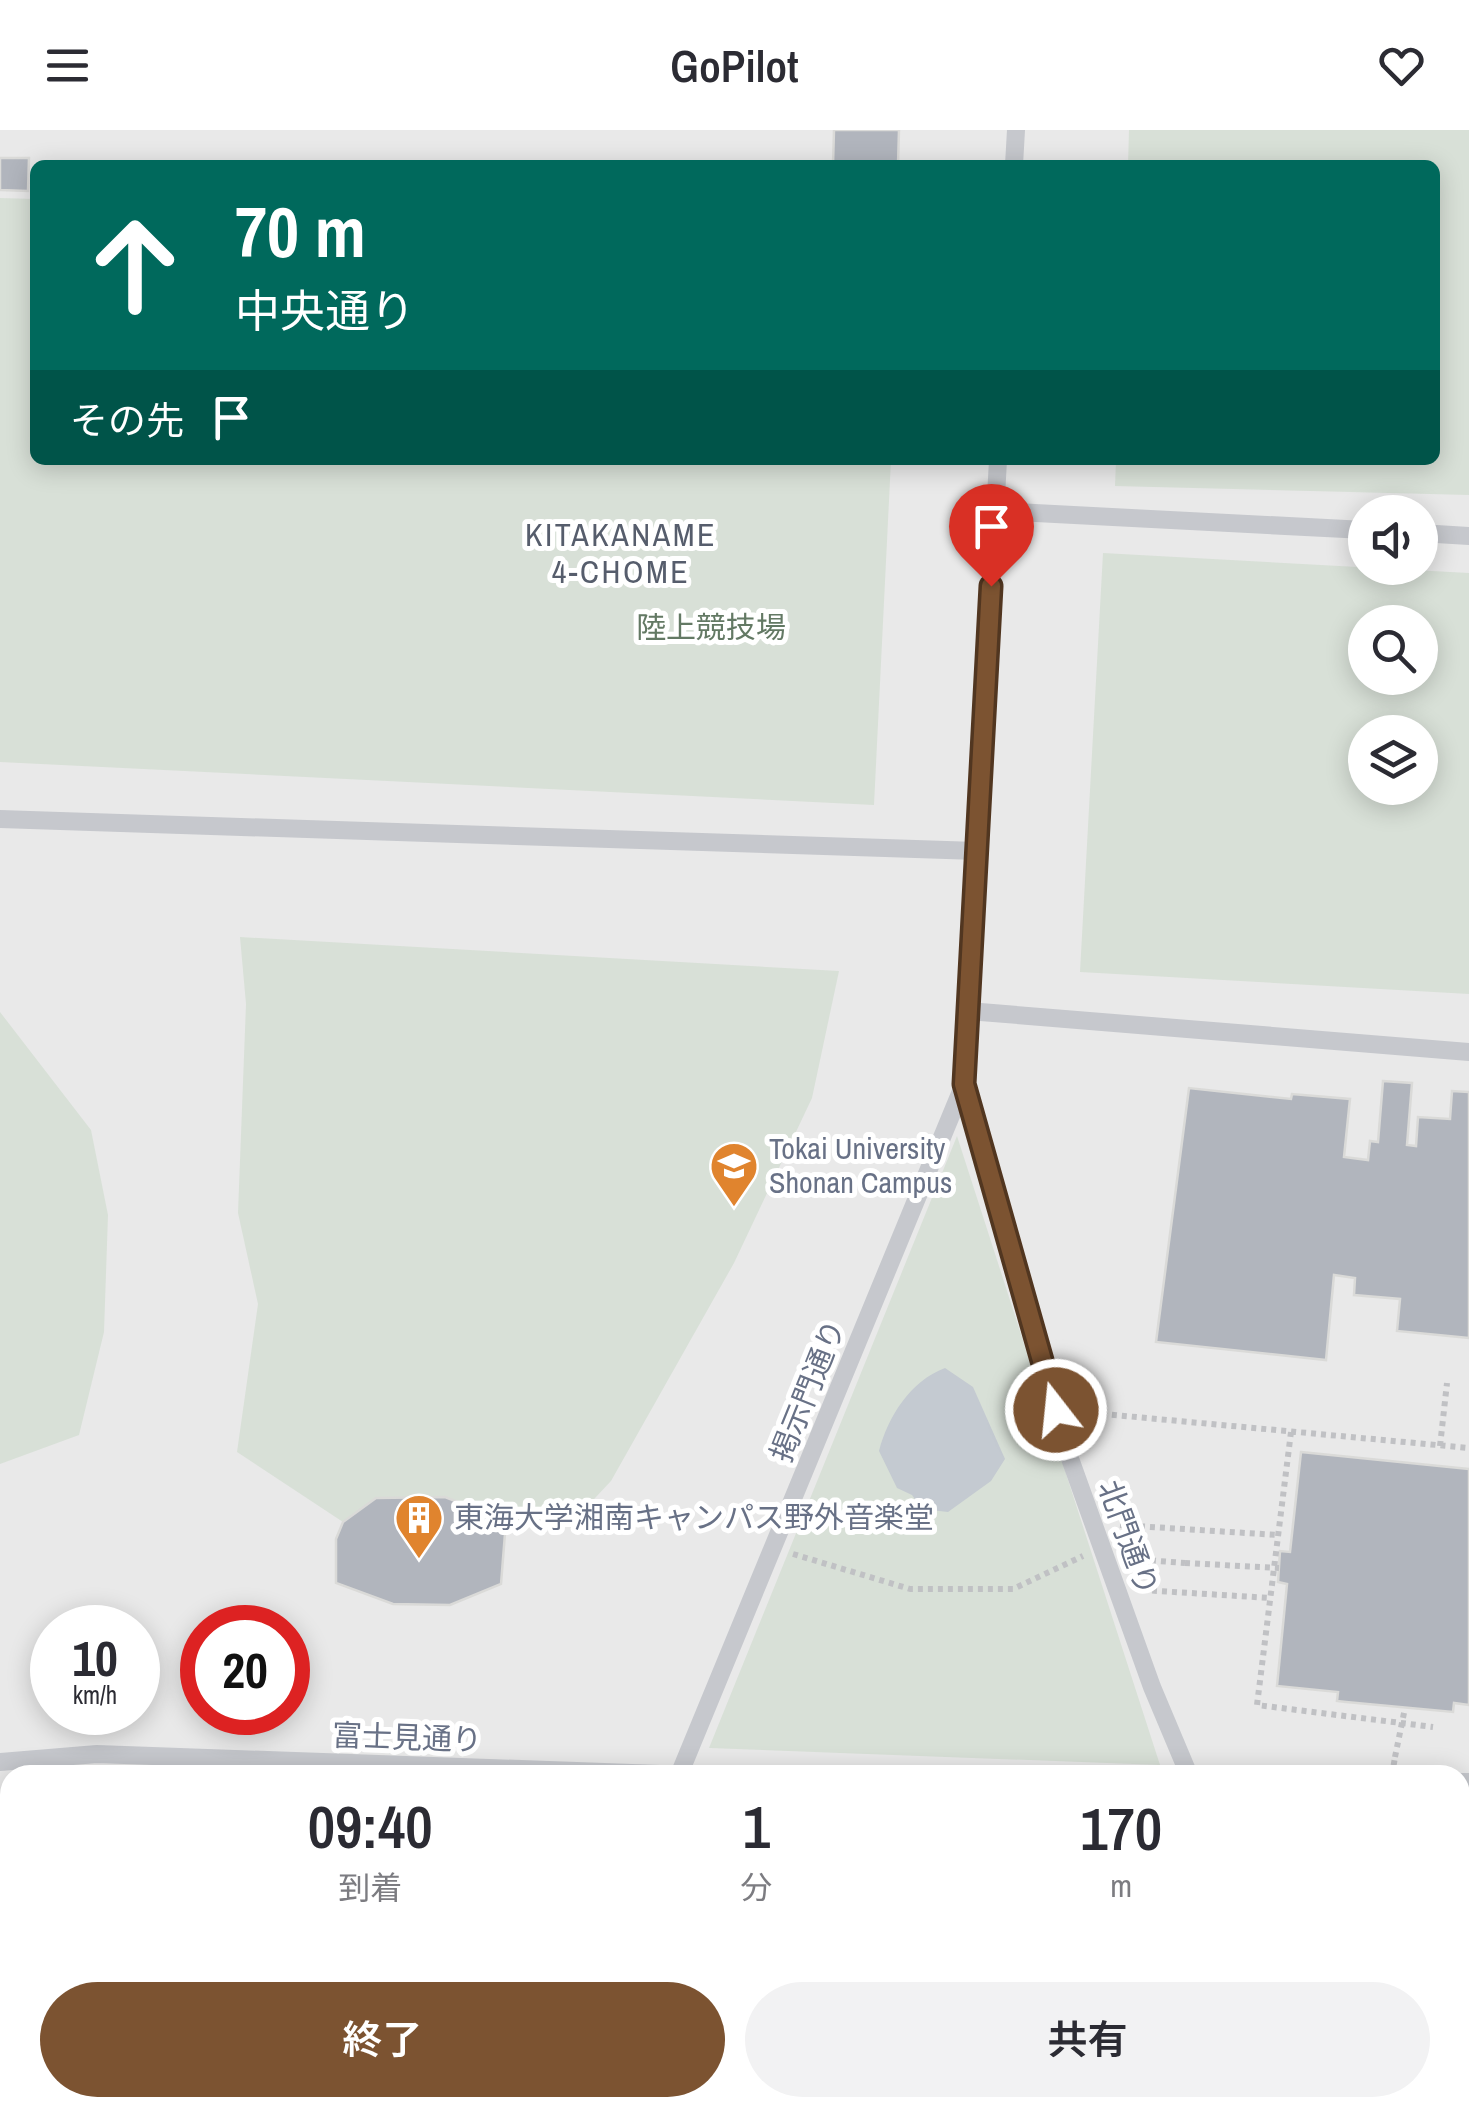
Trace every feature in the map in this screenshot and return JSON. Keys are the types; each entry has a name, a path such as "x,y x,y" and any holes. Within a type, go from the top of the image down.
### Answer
{"lane":[{"path":"1014,160 1016,130"},
{"path":"964,1084 998,465"},
{"path":"995,511 1348,529"},
{"path":"1438,534 1469,536"},
{"path":"0,819 977,851"},
{"path":"968,1011 1469,1052"},
{"name":"北門通り","path":"964,1084 1056,1410 1117,1589 1186,1765"},
{"name":"掲示門通り","path":"684,1765 964,1084"},
{"name":"富士見通り","path":"0,1762 97,1754 402,1765"}],"path":[{"path":"1440,1446 1448,1383"},
{"path":"1056,1410 1469,1448"},
{"path":"1291,1432 1257,1705 1433,1726"},
{"path":"1094,1523 1278,1535"},
{"path":"774,1546 910,1589 1014,1589 1104,1553 1185,1563 1279,1568"},
{"path":"1117,1589 1270,1598"},
{"path":"1393,1765 1405,1708"}],"shaded area":[{"name":"Tokai University Shonan Campus","path":"0,130 1469,130 1469,1765 0,1765"},
{"path":"945,1368 973,1387 1005,1459 991,1481 948,1512 922,1509 912,1495 897,1488 879,1451 902,1402 921,1382"}],"green space":[{"path":"1129,130 1469,130 1469,495 1115,486 1116,465 1440,465 1440,160 1128,160"},
{"name":"陸上競技場","path":"0,198 30,199 30,465 891,465 874,805 0,762"},
{"path":"1103,553 1348,566 1348,585 1438,585 1438,571 1469,573 1469,994 1080,972"},
{"path":"240,937 839,971 812,1098 734,1263 611,1481 580,1514 506,1521 445,1497 376,1498 343,1522 237,1452 258,1304 238,1213 246,1004"},
{"path":"0,1012 91,1130 108,1215 104,1332 79,1435 0,1464"},
{"path":"957,1136 1160,1765 709,1748"}],"building":[{"path":"834,130 899,130 898,160 833,160"},
{"path":"0,158 29,158 28,191 0,190"},
{"path":"1383,1081 1412,1083 1407,1145 1416,1146 1418,1117 1450,1119 1452,1091 1469,1092 1469,1338 1397,1331 1400,1299 1354,1295 1355,1278 1334,1275 1326,1360 1156,1342 1189,1088 1291,1099 1292,1094 1350,1099 1344,1157 1368,1160 1370,1141 1378,1142"},
{"path":"1301,1452 1469,1469 1469,1705 1454,1703 1453,1712 1346,1702 1337,1701 1338,1692 1277,1686 1287,1584 1278,1582 1280,1551 1290,1552"},
{"name":"東海大学湘南キャンパス野外音楽堂","path":"445,1497 506,1521 501,1584 450,1605 393,1604 336,1583 336,1539 343,1522 376,1498"}],"place":[{"name":"Tokai University Shonan Campus","path":"734,1208"},
{"name":"東海大学湘南キャンパス野外音楽堂","path":"419,1560"}],"district":[{"name":"KITAKANAME 4-CHOME","path":"621,554"}],"route":[{"path":"991,586 964,1084 1056,1410"}]}
